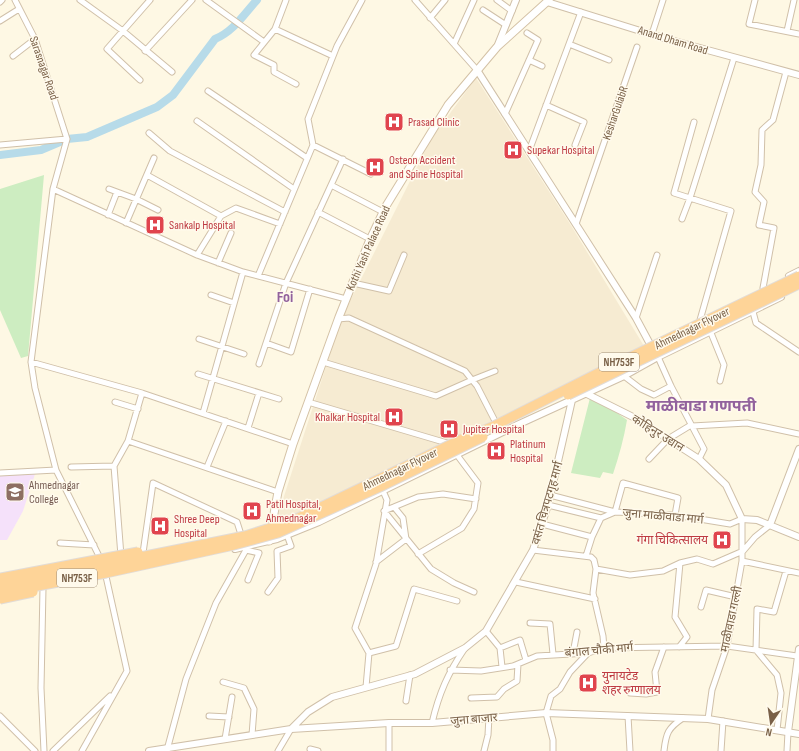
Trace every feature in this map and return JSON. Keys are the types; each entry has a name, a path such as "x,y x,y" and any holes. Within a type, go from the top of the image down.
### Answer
{"highway":[{"name":"Ahmednagar Flyover","path":"0,593 149,557 245,536 292,521 462,439 494,426 618,363 799,276"},
{"name":"Ahmednagar Flyover","path":"0,585 149,557 257,539 309,521 799,284"},
{"path":"0,579 142,551 149,557 146,569 0,598"}],"main road":[{"name":"Kothi Yash Palace Road","path":"269,541 267,526 293,444 338,319 383,212 448,106 497,47 548,1"}],"street":[{"name":"Sarasnagar Road","path":"15,0 35,39 67,139"},
{"path":"80,0 123,31 145,51 172,72"},
{"path":"140,80 107,49 150,0"},
{"path":"145,51 192,0"},
{"path":"206,0 264,42"},
{"path":"286,0 275,29 254,55 274,66 274,72 296,84"},
{"path":"258,276 313,145 308,119 333,56 362,0"},
{"path":"415,0 477,70 636,318 650,344"},
{"path":"430,18 445,0"},
{"path":"454,44 474,0"},
{"path":"497,0 512,11"},
{"path":"497,47 516,0"},
{"path":"563,0 565,7"},
{"path":"652,34 662,0"},
{"path":"755,0 749,24 799,34"},
{"path":"787,31 794,0"},
{"name":"Anand Dham Road","path":"548,1 652,34 799,75"},
{"path":"0,22 20,9"},
{"path":"483,10 506,25"},
{"path":"529,151 582,12"},
{"path":"275,29 333,56"},
{"path":"505,114 538,40 527,33"},
{"path":"13,56 35,39"},
{"path":"569,44 609,60"},
{"name":"KesharGulabR","path":"576,224 637,47"},
{"path":"682,219 734,58"},
{"path":"529,60 542,66"},
{"path":"763,288 774,228 758,225 764,202 754,192 761,165 762,130 773,120 786,72"},
{"path":"208,91 307,158"},
{"path":"546,105 584,122 575,145"},
{"path":"197,121 294,189"},
{"path":"694,122 674,193 731,211 700,320"},
{"path":"149,134 170,151 285,212"},
{"path":"0,145 67,139 53,189 31,362 34,388 56,470 102,561 127,671 82,751"},
{"path":"313,145 342,158 371,174"},
{"path":"126,223 154,158"},
{"path":"259,364 286,283 342,158"},
{"path":"147,175 221,216"},
{"path":"331,185 383,212"},
{"path":"53,189 197,255 218,263 243,272 346,299"},
{"path":"109,189 136,199 158,210"},
{"path":"108,215 116,192"},
{"path":"197,255 221,216 236,208 280,224"},
{"path":"318,212 366,238"},
{"path":"218,263 231,233"},
{"path":"352,283 389,291 404,255"},
{"path":"636,318 657,255"},
{"path":"0,579 121,557 149,557 243,534 310,510 495,421 799,271"},
{"path":"203,413 243,272"},
{"path":"266,343 291,352 310,289"},
{"path":"0,598 106,575 246,548 287,535 319,522 457,456 517,425 624,376 658,357 799,289"},
{"path":"211,294 234,302"},
{"path":"753,312 756,323 799,352"},
{"path":"338,319 349,318 465,371 477,386 495,421"},
{"path":"710,333 724,365 720,381"},
{"path":"199,339 244,354"},
{"path":"658,357 671,386 704,449 699,459"},
{"path":"31,362 142,393 293,444"},
{"path":"323,362 436,396 495,371"},
{"path":"198,374 279,399"},
{"path":"624,376 641,389 654,395 671,386"},
{"path":"576,380 584,394"},
{"path":"566,385 572,400"},
{"path":"121,557 114,466 128,441 142,393"},
{"path":"248,428 259,393"},
{"name":"कोहिनुर उद्यान","path":"584,394 636,419 699,459 726,485 742,519"},
{"name":"वसंत चित्रपटगृह मार्ग","path":"291,729 308,712 332,697 410,675 437,664 465,648 486,631 516,582 533,550 548,505 572,400"},
{"path":"115,402 138,409"},
{"path":"308,402 447,443"},
{"path":"207,467 226,421"},
{"path":"649,459 668,439 691,426 747,423 799,434"},
{"path":"128,441 278,492"},
{"path":"596,569 630,575 663,571 680,563 697,559 713,564 742,552 755,537 770,525 799,449"},
{"path":"418,554 462,528 474,509 478,483 457,456"},
{"path":"71,467 114,466"},
{"path":"0,473 56,470"},
{"path":"149,557 153,483 237,522 243,534 246,548 216,603 186,679 167,750"},
{"path":"550,496 616,512 623,483 678,498 675,515"},
{"path":"366,687 369,653 355,628 376,562 387,500 383,491"},
{"path":"384,511 424,496 443,494 476,499"},
{"path":"548,505 601,518 592,537 586,556"},
{"path":"394,507 403,518 406,539"},
{"path":"384,511 431,570 474,592"},
{"name":"जुना माळीवाडा मार्ग","path":"601,518 616,512 675,515 730,524 742,519"},
{"path":"742,519 752,519 799,537"},
{"name":"माळीवाडा गल्ली","path":"708,719 712,690 727,646 736,597 742,561 742,519"},
{"path":"542,524 592,537"},
{"path":"248,580 259,553 267,526"},
{"path":"268,592 278,578 277,551 291,546 287,535"},
{"path":"376,562 406,539"},
{"path":"60,543 94,546"},
{"path":"246,548 259,553"},
{"path":"533,550 586,556 594,560 596,569 593,593 603,636 604,648"},
{"path":"742,561 799,573"},
{"path":"679,647 687,637 676,617 680,563"},
{"path":"777,730 781,693 777,675 756,650 757,609 774,612 786,571"},
{"path":"516,582 595,599"},
{"path":"43,588 41,688 44,751"},
{"path":"369,653 396,646 414,589 456,601"},
{"path":"701,607 706,590 736,597"},
{"path":"530,623 550,624 553,654"},
{"path":"486,631 500,648 502,668"},
{"path":"574,653 577,632"},
{"path":"500,648 520,640 526,660"},
{"name":"बंगाल चौकी मार्ग","path":"450,670 481,671 502,668 518,664 537,656 588,653 604,648 727,646 798,653"},
{"path":"630,693 646,694 657,692 655,672 664,647"},
{"path":"432,723 438,700 450,670 465,648"},
{"path":"554,751 553,740 546,713 551,696 560,689 570,672 588,653"},
{"path":"787,751 798,653"},
{"path":"471,698 497,697 504,689 517,681 518,664"},
{"path":"406,701 410,675"},
{"path":"223,682 244,688 254,709 252,735"},
{"path":"53,751 114,692"},
{"path":"225,740 232,697"},
{"name":"जुना बाजार","path":"149,751 167,750 291,729 389,723 432,723 546,713 708,719 799,734"},
{"path":"0,716 35,751"},
{"path":"209,716 229,717"},
{"path":"628,716 630,751"},
{"path":"484,751 488,735 489,717"},
{"path":"664,751 666,735 672,726 683,718"},
{"path":"721,751 723,721"},
{"path":"389,723 389,751"},
{"path":"278,751 291,729"},
{"path":"310,749 318,751"}],"shaded area":[{"path":"476,78 572,227 647,351 275,524 342,317 431,139"},
{"name":"Ahmednagar College","path":"36,471 23,511 7,540 0,540 0,473"}],"green space":[{"path":"44,175 28,356 21,358 0,310 0,189"},
{"path":"590,398 613,410 627,420 613,474 603,472 600,478 571,473"}],"waterway":[{"path":"0,155 41,150 67,139 87,137 157,107 173,95 215,39 228,32 257,0"}],"place":[{"name":"Prasad Clinic","path":"394,122"},
{"name":"Supekar Hospital","path":"513,150"},
{"name":"Osteon Accident and Spine Hospital","path":"375,167"},
{"name":"Sankalp Hospital","path":"155,225"},
{"name":"Khalkar Hospital","path":"394,417"},
{"name":"Jupiter Hospital","path":"449,429"},
{"name":"Platinum Hospital","path":"496,451"},
{"name":"Ahmednagar College","path":"15,492"},
{"name":"Patil Hospital, Ahmednagar","path":"252,511"},
{"name":"Shree Deep Hospital","path":"160,526"},
{"name":"गंगा चिकित्सालय","path":"722,540"},
{"name":"युनायटेड शहर रुग्णालय","path":"588,683"}],"district":[{"name":"Foi","path":"285,296"},
{"name":"माळीवाडा गणपती","path":"701,405"}]}
